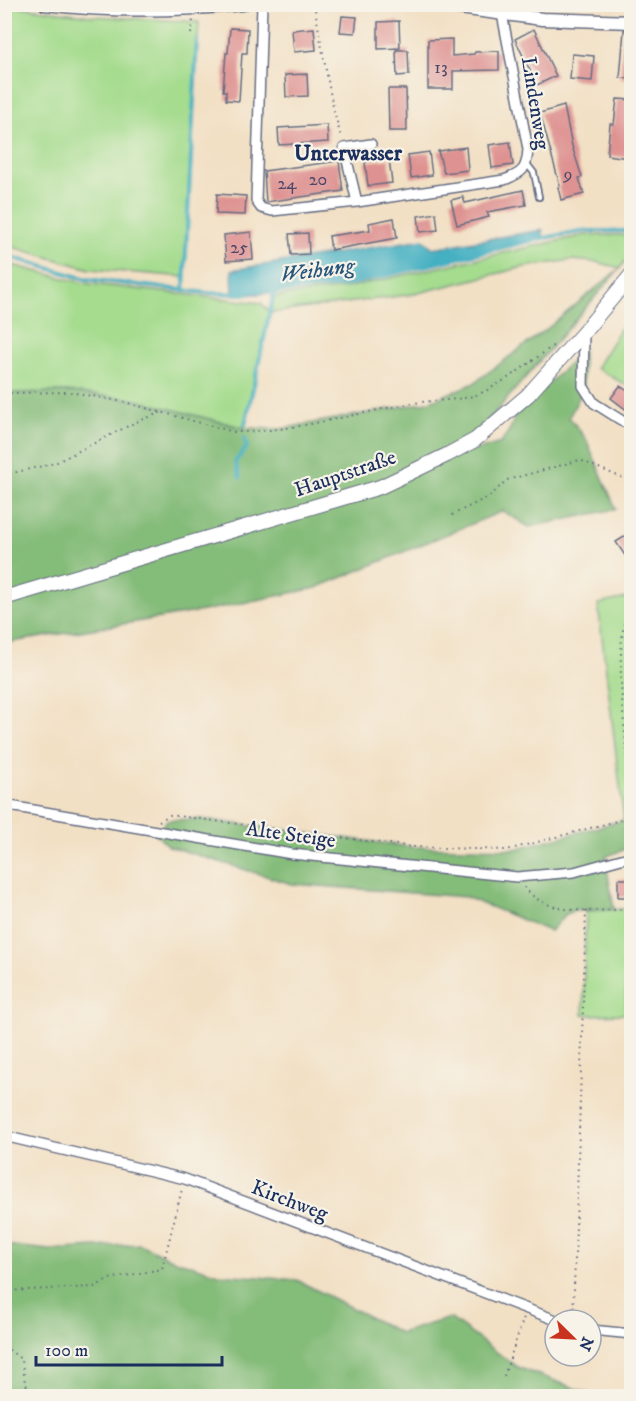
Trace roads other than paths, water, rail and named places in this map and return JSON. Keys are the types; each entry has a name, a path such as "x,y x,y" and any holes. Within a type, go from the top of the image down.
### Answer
{"main road":[{"name":"Hauptstraße","path":"4,598 380,487 475,440 528,394 632,274"}],"street":[{"path":"45,4 103,10 243,4"},
{"name":"Lindenweg","path":"262,4 256,201 261,208 272,210 357,202 504,180 519,174 527,164 528,149 502,14"},
{"path":"430,4 542,19 632,22"},
{"path":"357,202 344,148 371,144"},
{"path":"584,332 583,386 594,403 632,427"},
{"name":"Alte Steige","path":"4,805 292,854 517,877 574,872 632,856"},
{"name":"Kirchweg","path":"4,1136 185,1179 543,1315"},
{"path":"603,1331 632,1334"}],"lane":[{"path":"527,164 534,173 540,197"}],"water":[{"path":"543,230 543,238 346,285 233,295 232,270 423,239 433,248"}],"waterway":[{"path":"184,290 197,40"},
{"name":"Weihung","path":"271,293 346,285 543,238 585,231 632,231"},
{"name":"Weihung","path":"4,255 86,279 208,293 249,294"},
{"path":"245,425 274,293"},
{"path":"240,478 235,462 247,447 244,438"}],"district":[{"name":"Unterwasser","path":"348,152"}]}
